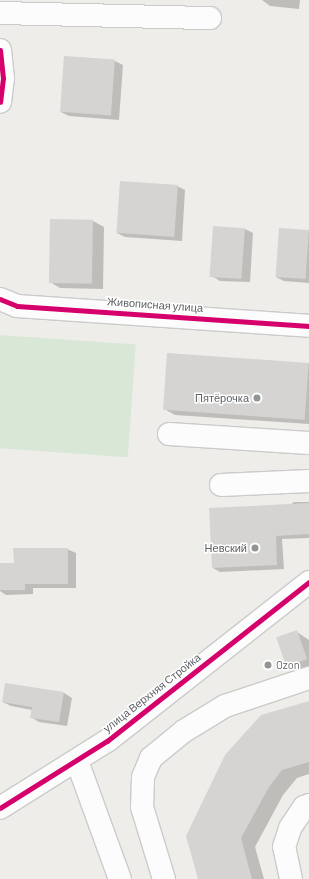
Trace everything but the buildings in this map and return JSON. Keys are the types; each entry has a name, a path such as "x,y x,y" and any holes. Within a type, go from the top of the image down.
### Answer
{"street":[{"path":"0,13 210,18"},
{"path":"0,50 3,78 0,102"},
{"name":"Живописная улица","path":"0,299 18,306 309,326"},
{"path":"169,434 309,443"},
{"path":"221,485 309,481"},
{"name":"улица Верхняя Стройка","path":"0,808 108,741 309,582"},
{"path":"164,879 142,806 144,777 151,758 184,731 225,706 309,678"},
{"path":"76,761 120,879"},
{"path":"291,879 284,847 290,828 304,807 309,805"}],"green space":[{"path":"0,335 136,344 128,457 0,448"}],"cycle path":[{"path":"0,50 3,78 0,102"},
{"path":"0,299 17,306 309,326"},
{"path":"0,808 107,741 309,582"}],"place":[{"name":"Пятёрочка","path":"257,398"},
{"name":"Невский","path":"255,548"},
{"name":"Ozon","path":"268,665"}]}
